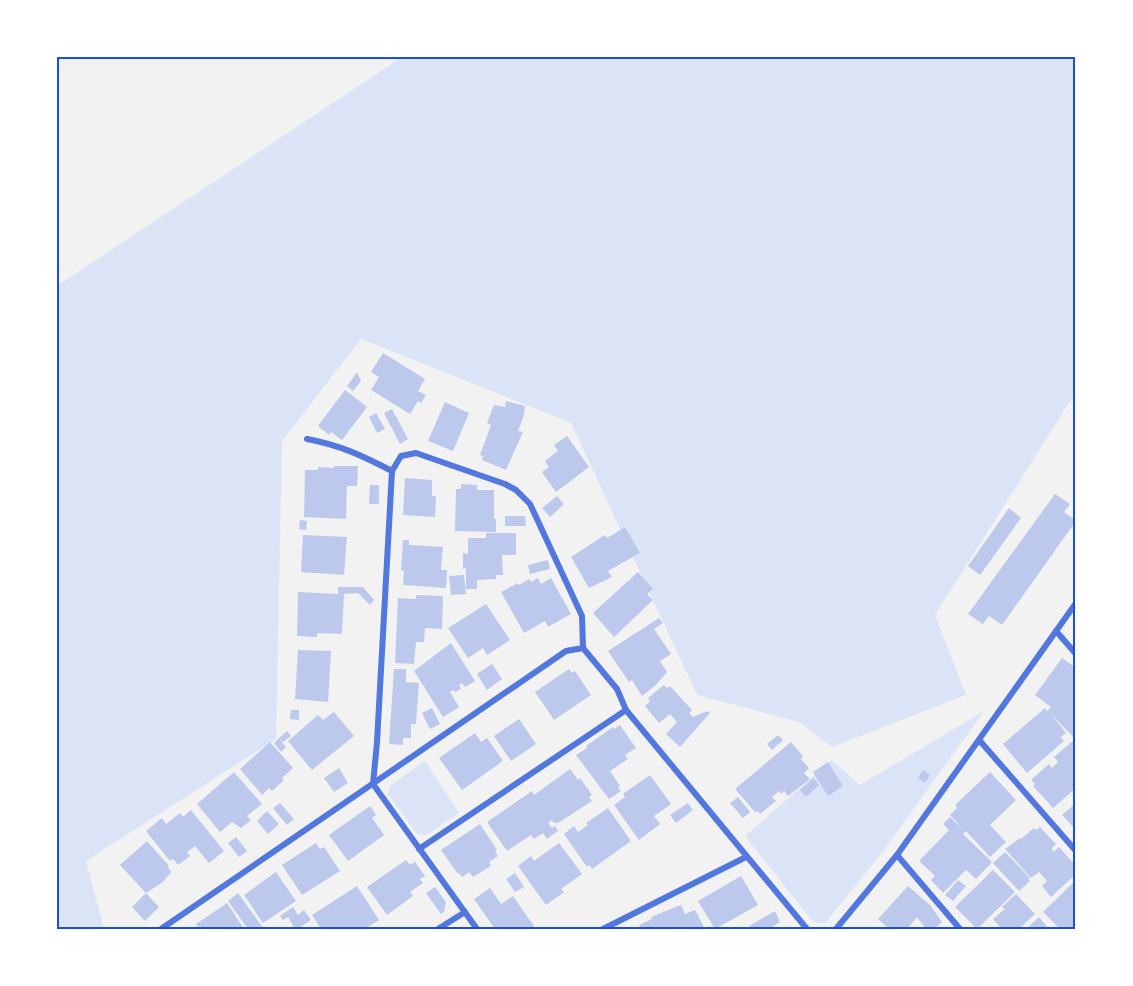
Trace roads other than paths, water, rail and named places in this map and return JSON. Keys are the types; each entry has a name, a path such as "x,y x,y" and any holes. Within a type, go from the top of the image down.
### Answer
{"street":[{"path":"307,439 333,443 349,449 392,471"},
{"path":"477,929 373,784 392,471 401,456 416,453 516,490 530,504 582,616 582,648 617,689 626,710 807,929"},
{"path":"836,929 897,855 1076,603"},
{"path":"1056,631 1076,654"},
{"path":"161,929 566,651 582,648"},
{"path":"419,849 626,710"},
{"path":"980,741 1076,851"},
{"path":"897,855 960,929"},
{"path":"603,929 746,857"},
{"path":"438,929 465,912"}]}
